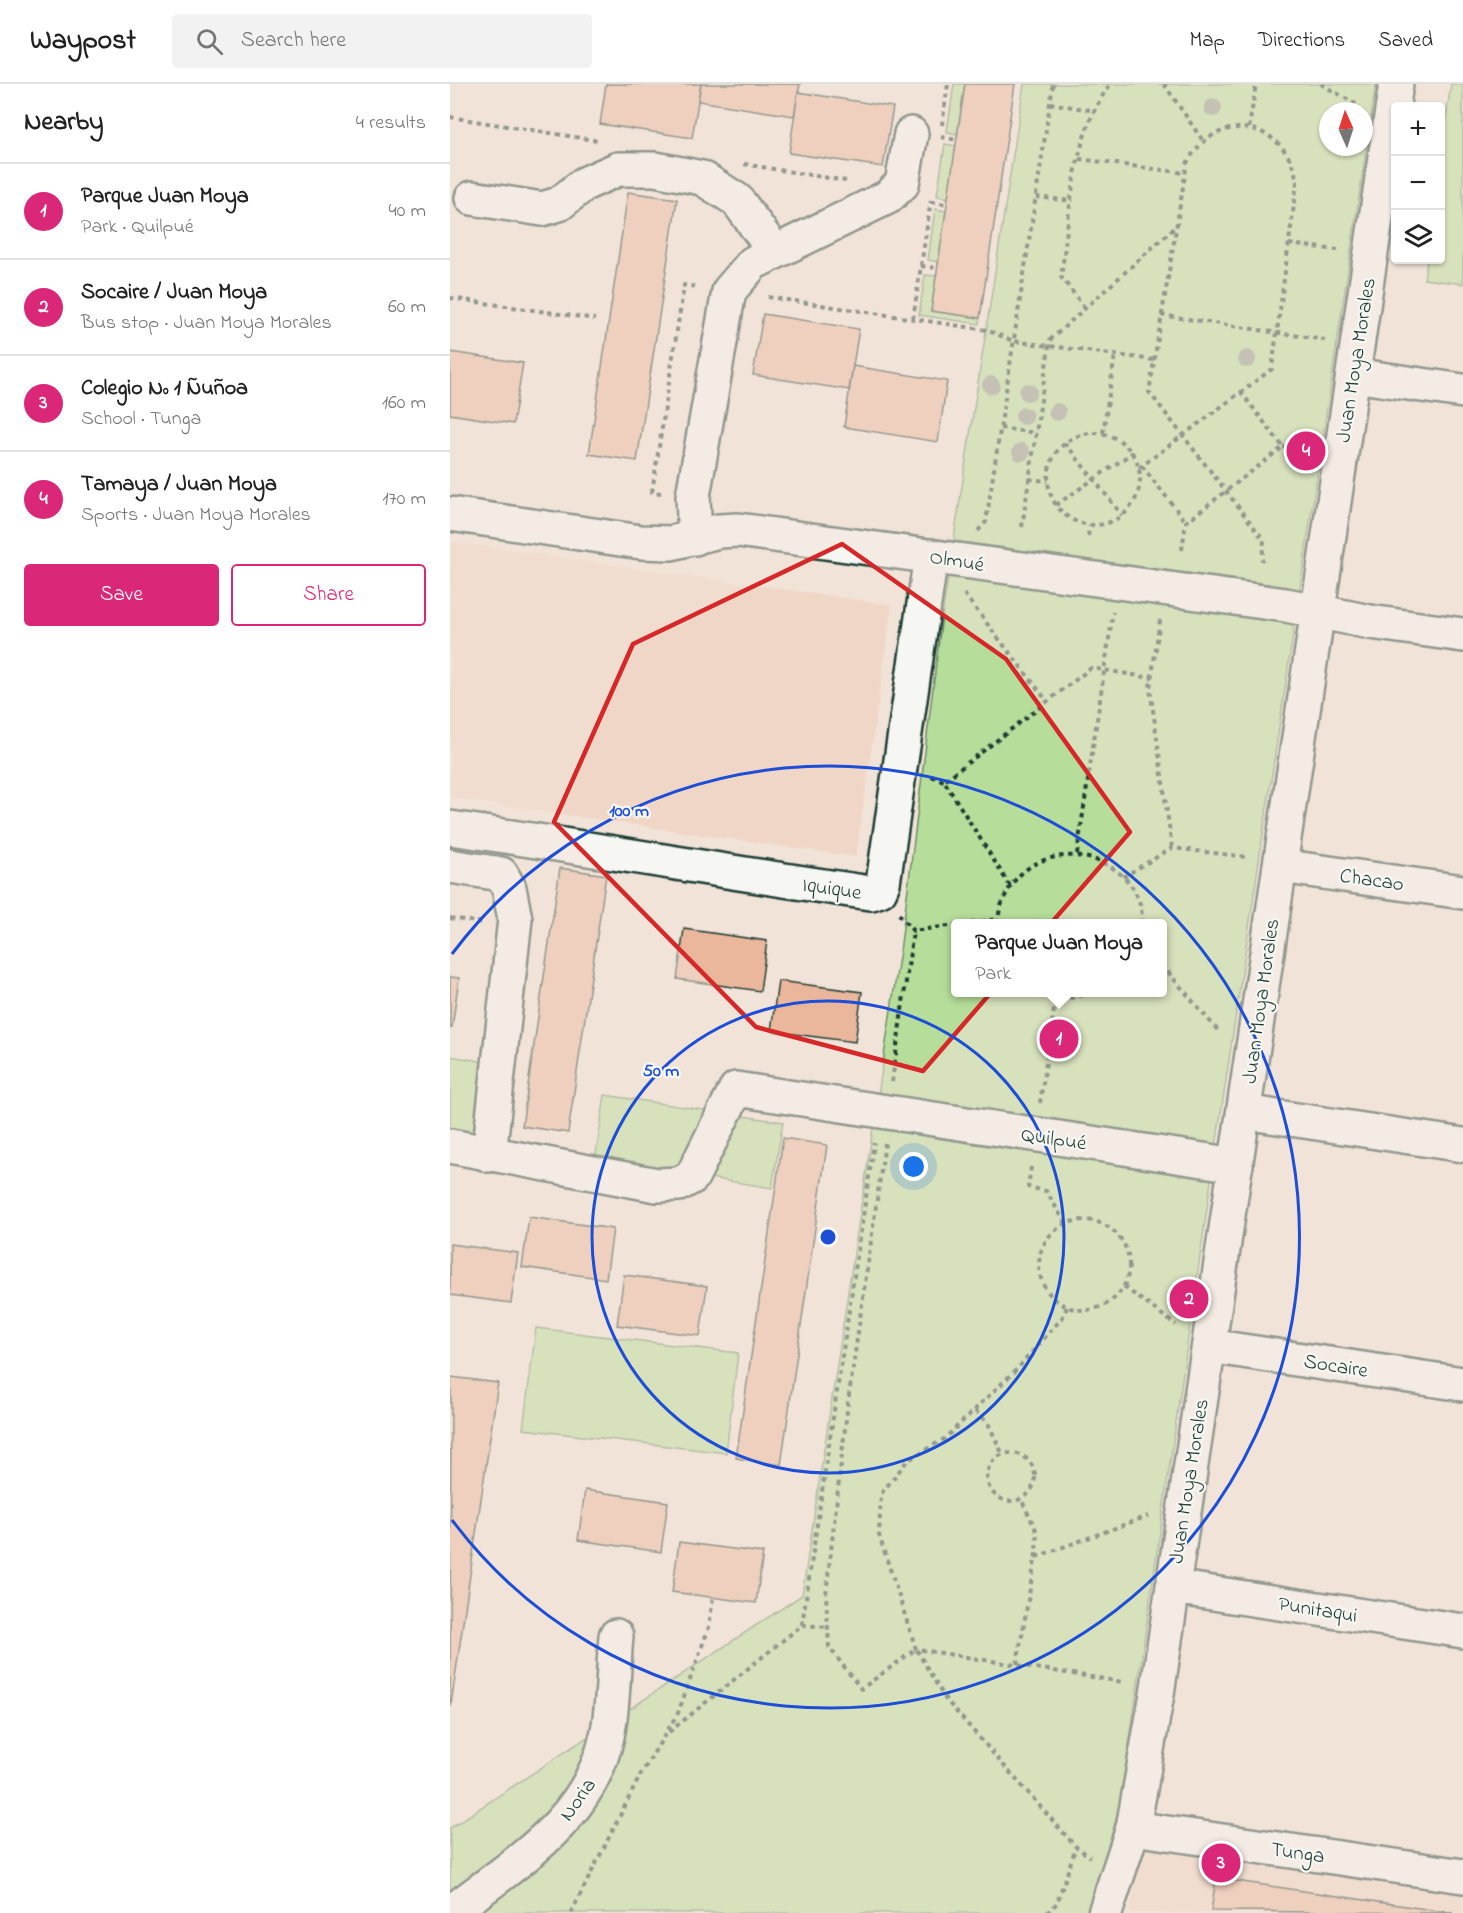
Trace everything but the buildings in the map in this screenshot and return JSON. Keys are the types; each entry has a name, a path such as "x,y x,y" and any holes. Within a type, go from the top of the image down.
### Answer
{"street":[{"name":"Juan Moya Morales","path":"1105,1913 1133,1827 1145,1765 1396,84"},
{"path":"694,538 693,496 729,291 753,263 888,197 902,184 926,135"},
{"path":"472,198 542,209 558,204 584,184 618,169 656,169 702,177 737,200 775,252"},
{"path":"1353,375 1463,391"},
{"name":"Olmué","path":"450,514 641,542 671,543 719,531 738,530 1317,611 1370,622 1463,636"},
{"name":"Iquique","path":"450,828 643,856 735,874 871,893 880,890 947,559"},
{"path":"450,866 501,874 509,888 515,919 489,1155 450,1146"},
{"name":"Chacao","path":"1281,866 1463,892"},
{"name":"Quilpué","path":"489,1155 666,1186 679,1184 692,1177 736,1089 879,1122 1036,1136 1236,1165"},
{"path":"1244,1112 1463,1145"},
{"name":"Socaire","path":"1209,1346 1463,1384"},
{"name":"Punitaqui","path":"1173,1587 1463,1631"},
{"name":"Noria","path":"450,1913 546,1839 577,1806 595,1776 607,1736 616,1636"},
{"name":"Tunga","path":"1133,1827 1463,1876"}],"path":[{"path":"1048,702 958,586 947,559 964,547 986,522 1053,84"},
{"path":"1085,308 1061,276 1079,159 1088,124 1111,84"},
{"path":"1164,84 1203,141"},
{"path":"1249,128 1256,84"},
{"path":"1321,84 1352,102"},
{"path":"1050,103 1095,111"},
{"path":"1186,522 1141,467 1132,453 1117,439 1103,433 1088,433 1065,443 1052,458 1047,482 1056,505 1075,521 1102,525 1123,515 1138,493 1141,467 1183,435 1272,369 1297,182 1293,164 1280,143 1267,134 1249,128 1224,130 1203,141 1194,151 1185,173 1149,392 1183,435 1227,491 1264,540 1262,561"},
{"path":"926,135 957,140"},
{"path":"1079,159 1185,173"},
{"path":"1036,197 1073,201"},
{"path":"931,202 947,204"},
{"path":"1022,527 1050,340 1176,227"},
{"path":"1289,244 1338,250"},
{"path":"921,266 937,268"},
{"path":"693,496 652,492 684,285 987,330 1013,341 1154,360"},
{"path":"450,298 595,319"},
{"path":"1161,315 1325,340"},
{"path":"1103,433 1115,355"},
{"path":"1241,392 1283,447"},
{"path":"1000,428 1036,433"},
{"path":"1065,443 1123,515"},
{"path":"1182,550 1186,522 1283,447 1310,450"},
{"path":"1056,505 1132,453"},
{"path":"1029,479 1047,482"},
{"path":"1088,536 1090,525"},
{"path":"1077,854 1113,609"},
{"path":"1160,616 1150,688 1172,848"},
{"path":"1010,886 944,781 1091,668 1152,678"},
{"path":"1123,877 1172,848 1247,857"},
{"path":"998,919 1003,898 1010,886 1032,865 1055,855 1077,854 1098,858 1123,877 1137,898 1141,919"},
{"path":"666,1735 802,1625 879,1122 913,930 880,890"},
{"path":"913,930 951,926"},
{"path":"1167,971 1220,1033"},
{"path":"1056,997 1028,1187 1046,1191 1066,1224"},
{"path":"879,1122 826,1594 829,1647 861,1689 916,1649 1123,1682"},
{"path":"1081,1220 1096,1221 1119,1236 1129,1261 1124,1287 1105,1305 1093,1310 1067,1307 1054,1299 1045,1288 1039,1273 1044,1244 1053,1232 1066,1224 1081,1220"},
{"path":"1124,1287 1176,1325"},
{"path":"1067,1307 1062,1317 1019,1367 975,1411 944,1439 907,1461 881,1494 879,1535 916,1649 946,1700 1076,1847 1095,1861"},
{"path":"975,1411 988,1424 1003,1455"},
{"path":"1018,1453 1032,1465 1035,1473 1033,1489 1021,1499 1007,1501 999,1498 992,1492 987,1481 992,1462 1003,1455 1018,1453"},
{"path":"1017,1664 1035,1558 1037,1532 1021,1499"},
{"path":"1035,1558 1148,1516"},
{"path":"571,1913 641,1774 678,1713 709,1627 713,1597"},
{"path":"802,1625 828,1627"},
{"path":"1047,1913 1057,1903 1076,1847"}],"highlighted area":[{"path":"842,544 1006,659 1130,832 923,1071 756,1027 554,822 633,644"}],"shaded area":[{"path":"450,541 892,605 856,857 450,798"},
{"path":"1143,1841 1463,1886 1463,1913 1129,1913"}],"green space":[{"path":"954,84 965,84 957,134 947,132"},
{"path":"1024,84 1376,84 1373,104 1373,102 1319,102 1319,156 1365,156 1218,1133 1123,1786 1109,1851 1087,1913 450,1913 450,1828 802,1595 901,944 942,616"},
{"path":"1451,84 1463,84 1463,284 1424,279 1426,264 1445,264 1445,125"},
{"path":"945,144 956,146 948,198 937,196"},
{"path":"935,209 946,211 938,262 928,260"},
{"path":"925,275 936,276 931,311 980,318 979,324 919,315"},
{"path":"450,1056 504,1065 490,1147 450,1140"},
{"path":"605,1095 783,1122 772,1188 595,1160"},
{"path":"536,1328 738,1353 726,1453 523,1429"}],"place":[{"name":"Tamaya / Juan Moya","path":"1306,451"},
{"name":"Parque Juan Moya","path":"1059,1039"},
{"name":"Socaire / Juan Moya","path":"1189,1299"},
{"name":"Colegio Nº 1 Ñuñoa","path":"1221,1863"}]}
